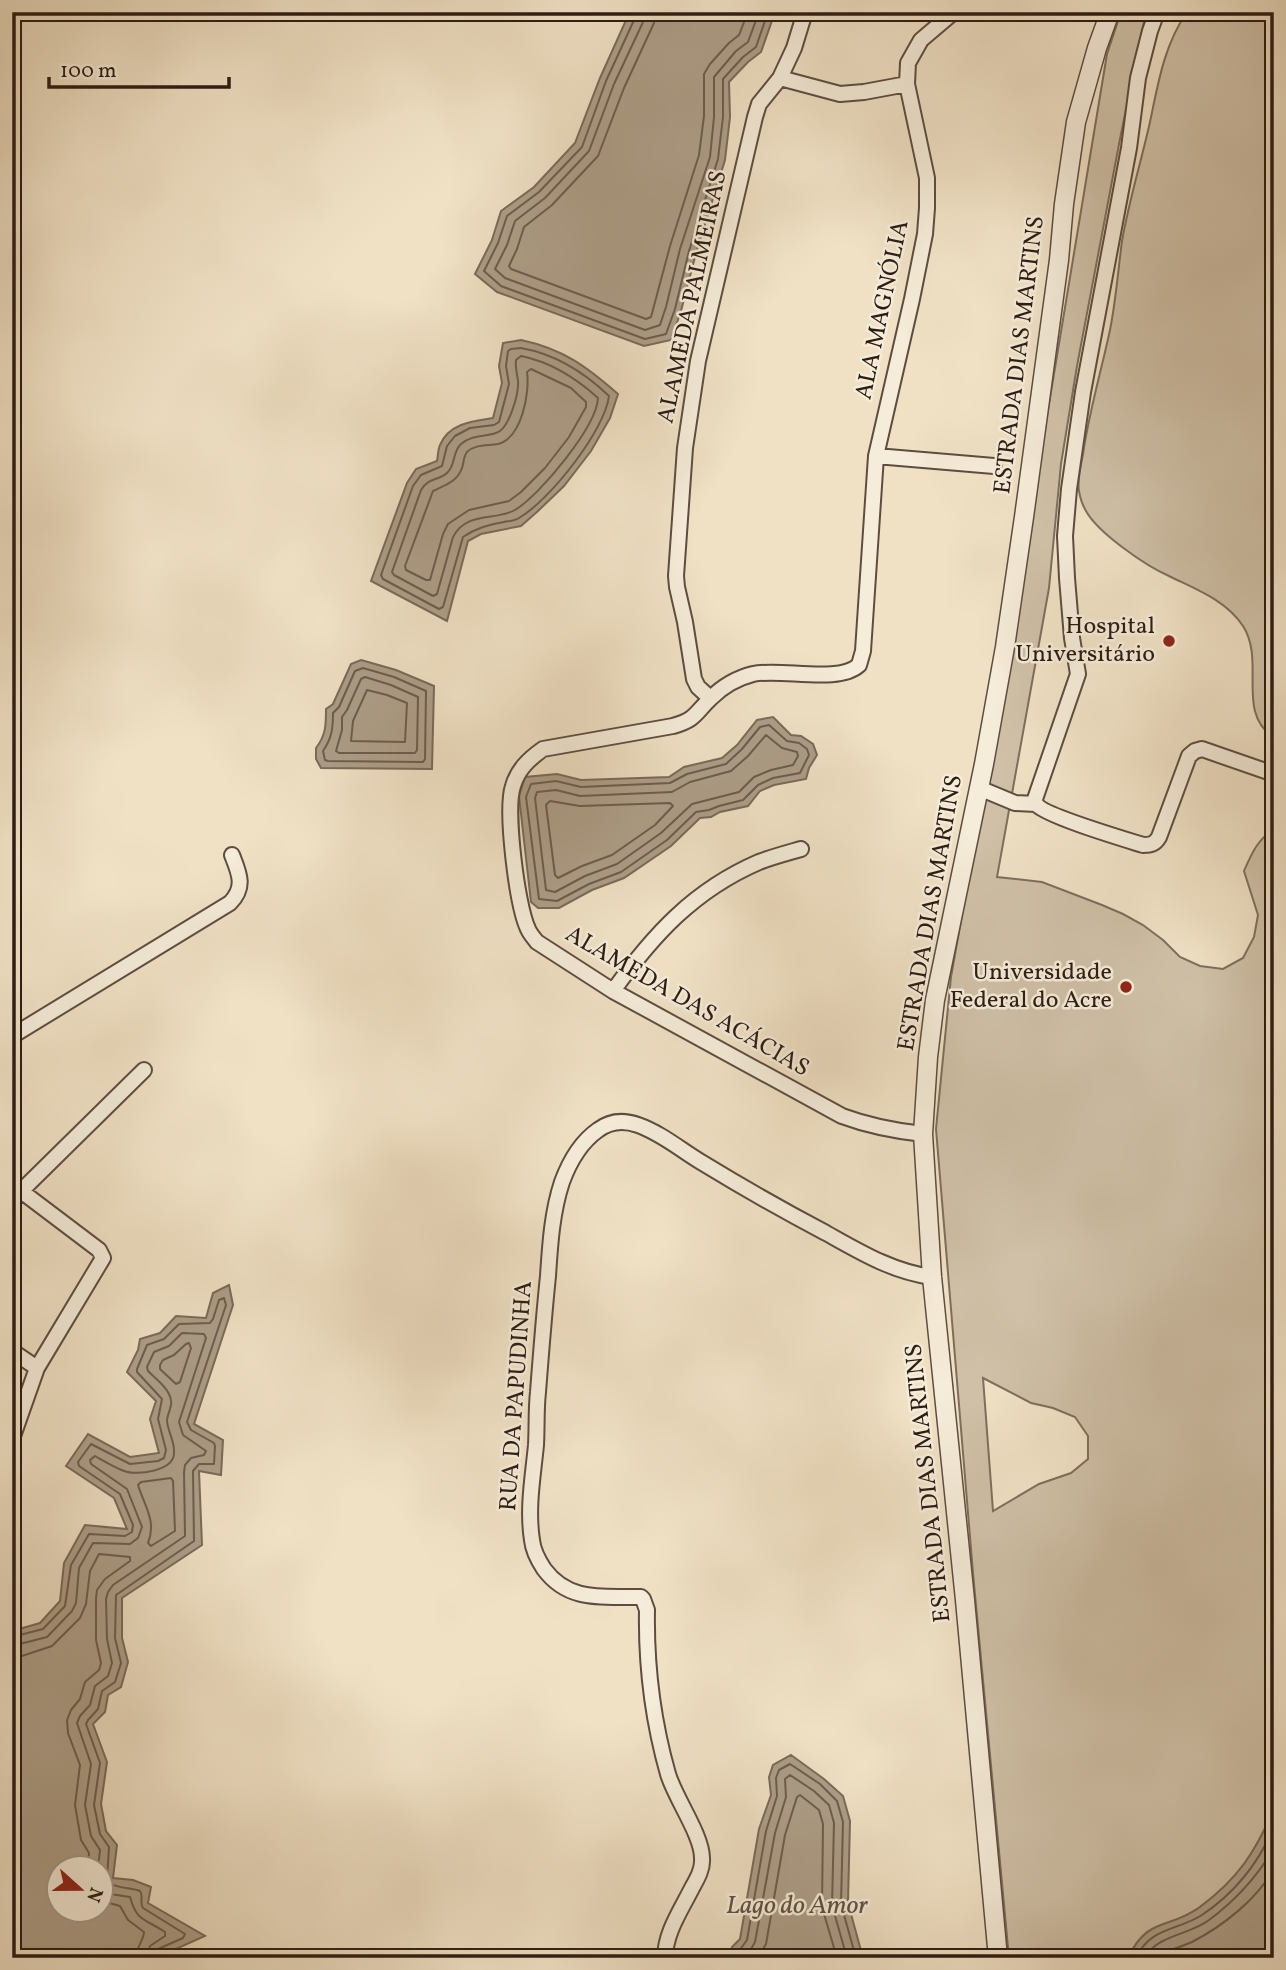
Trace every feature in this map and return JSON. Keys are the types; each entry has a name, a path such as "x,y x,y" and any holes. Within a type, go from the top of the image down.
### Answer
{"street":[{"name":"ALAMEDA PALMEIRAS","path":"710,698 694,679 677,587 685,448 698,361 755,117 759,104 780,78 794,48 805,12"},
{"name":"ALA MAGNÓLIA","path":"864,637 876,456 925,234 927,178 907,83 908,63 922,40 954,12"},
{"name":"ESTRADA DIAS MARTINS","path":"998,1958 932,1276 923,1134 935,1000 1005,647 1076,122 1110,12"},
{"path":"1036,804 1036,794 1078,674 1067,578 1065,536 1069,489 1083,392 1129,148 1138,78 1157,12"},
{"path":"780,78 840,94 907,83"},
{"path":"876,456 994,466"},
{"name":"ALAMEDA DAS ACÁCIAS","path":"864,637 859,665 848,672 755,674 732,682 710,698 688,722 543,749 530,758 519,771 510,801 516,880 528,931 537,942 613,991 842,1116 867,1125 923,1134"},
{"path":"979,788 1016,803 1036,804 1064,818 1150,845 1159,837 1189,756 1195,751 1202,749 1271,773"},
{"path":"613,991 639,954 684,907 740,871 761,861 801,849"},
{"path":"12,1036 230,903 241,881 232,855"},
{"path":"12,1439 37,1368 103,1258 99,1250 17,1196 144,1070"},
{"name":"RUA DA PAPUDINHA","path":"665,1958 669,1936 699,1874 703,1859 696,1836 668,1777 659,1738 652,1706 645,1602 640,1597 592,1598 572,1591 551,1578 537,1557 532,1541 531,1487 538,1394 555,1211 562,1181 585,1141 612,1123 625,1122 663,1137 792,1215 878,1262 900,1270 932,1276"},
{"path":"12,1351 37,1368"}],"shaded area":[{"path":"1121,12 1146,12 1077,366 1061,464 1049,588 997,877 1042,882 1102,905 1143,925 1180,957 1200,966 1223,969 1243,958 1254,937 1258,915 1244,871 1259,842 1274,830 1274,1809 1253,1852 1236,1875 1200,1907 1143,1935 1128,1958 1009,1958 936,1129 951,977 1000,700 1107,54","holes":["983,1378 1031,1403 1075,1417 1088,1436 1088,1459 1071,1473 1039,1484 993,1511"]},
{"path":"1187,12 1271,12 1274,25 1274,738 1262,727 1256,715 1249,640 1236,617 1209,596 1148,565 1111,539 1086,511 1079,491 1078,482 1088,423 1112,319 1128,211 1163,65"}],"water":[{"path":"631,12 775,12 761,52 729,82 730,117 725,160 671,340 644,346 497,292 475,274 492,240 501,211 534,187 575,143 600,78"},
{"path":"521,340 549,348 573,360 618,394 610,418 591,451 564,486 521,526 481,534 468,541 447,621 371,581 407,483 416,469 437,461 440,445 449,432 463,424 493,418 502,383 499,366 503,343"},
{"path":"361,660 396,670 434,686 432,769 321,768 316,759 316,748 325,730 326,709 333,704 351,664"},
{"path":"773,717 791,735 801,736 813,744 817,755 806,779 774,785 760,791 748,806 700,818 671,846 624,878 592,890 559,908 538,908 531,902 519,796 525,777 557,774 581,780 669,777 684,767 722,758 737,745 757,720"},
{"path":"229,1285 233,1305 194,1424 223,1440 221,1475 199,1471 202,1545 122,1598 122,1638 128,1662 121,1687 108,1695 105,1712 93,1724 107,1762 101,1804 106,1831 117,1845 116,1854 46,1854 46,1924 116,1924 116,1878 133,1880 151,1887 148,1903 205,1936 156,1958 12,1958 12,1631 40,1623 60,1601 64,1563 85,1525 127,1529 114,1498 66,1466 88,1434 130,1457 159,1453 150,1419 156,1401 127,1372 138,1350 140,1339 160,1333 176,1316 206,1318 213,1293"},
{"name":"Lago do Amor","path":"791,1755 843,1796 850,1821 848,1903 863,1958 730,1958 732,1947 740,1939 759,1829 771,1795 769,1777 773,1765"},
{"path":"1274,1809 1274,1958 1128,1958 1151,1929 1189,1914 1225,1886 1253,1851"}],"place":[{"name":"Hospital Universitário","path":"1169,641"},
{"name":"Universidade Federal do Acre","path":"1126,987"}]}
